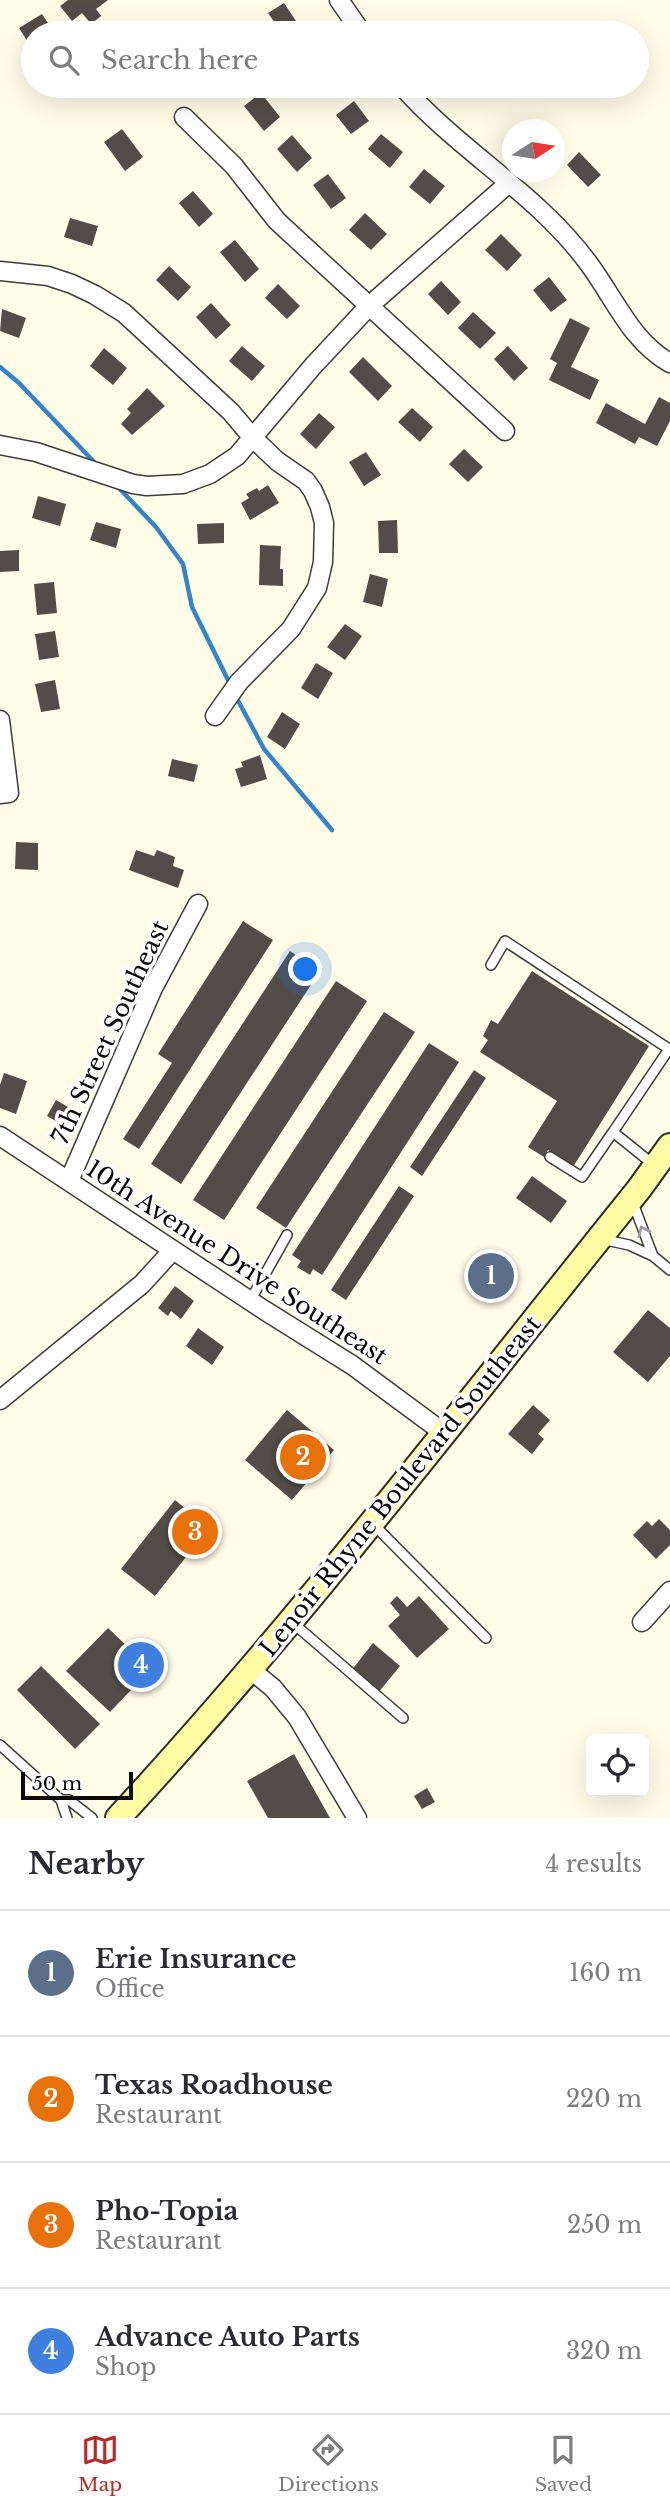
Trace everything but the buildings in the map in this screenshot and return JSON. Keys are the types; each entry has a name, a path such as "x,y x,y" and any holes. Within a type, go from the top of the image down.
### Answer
{"main road":[{"name":"Lenoir Rhyne Boulevard Southeast","path":"118,1818 292,1621 670,1146"}],"street":[{"path":"340,0 354,21"},
{"path":"414,98 548,217 577,248 632,329 651,349 670,363"},
{"path":"184,117 234,166 277,221 505,431"},
{"path":"0,445 36,452 133,484 169,486 195,480 219,469 237,456 313,366 369,306 509,183"},
{"path":"0,271 48,276 72,284 124,313 231,412 252,438 277,461 306,481 313,491 324,523 323,562 317,588 301,616 239,682 215,716"},
{"path":"0,720 9,793 0,794"},
{"name":"7th Street Southeast","path":"69,1181 153,988 198,904"},
{"name":"10th Avenue Drive Southeast","path":"0,1136 352,1365 444,1433"},
{"path":"0,1400 142,1284 173,1250"},
{"path":"642,1622 670,1591"},
{"path":"251,1670 273,1688 291,1709 357,1818"}],"lane":[{"path":"491,965 505,941 669,1049 582,1177 550,1157"},
{"path":"613,1132 656,1166"},
{"path":"631,1198 653,1256"},
{"path":"250,1301 287,1235"},
{"path":"599,1238 629,1245 653,1256 670,1270"},
{"path":"372,1522 486,1638"},
{"path":"292,1621 403,1718"},
{"path":"0,1745 61,1800 67,1818"},
{"path":"61,1800 69,1800 92,1818"}],"waterway":[{"path":"0,367 19,383 96,464"},
{"path":"117,486 156,527 183,564 192,607 230,684"},
{"path":"235,695 264,749 332,830"}],"place":[{"name":"Erie Insurance","path":"491,1276"},
{"name":"Texas Roadhouse","path":"303,1457"},
{"name":"Pho-Topia","path":"195,1532"},
{"name":"Advance Auto Parts","path":"141,1665"}]}
